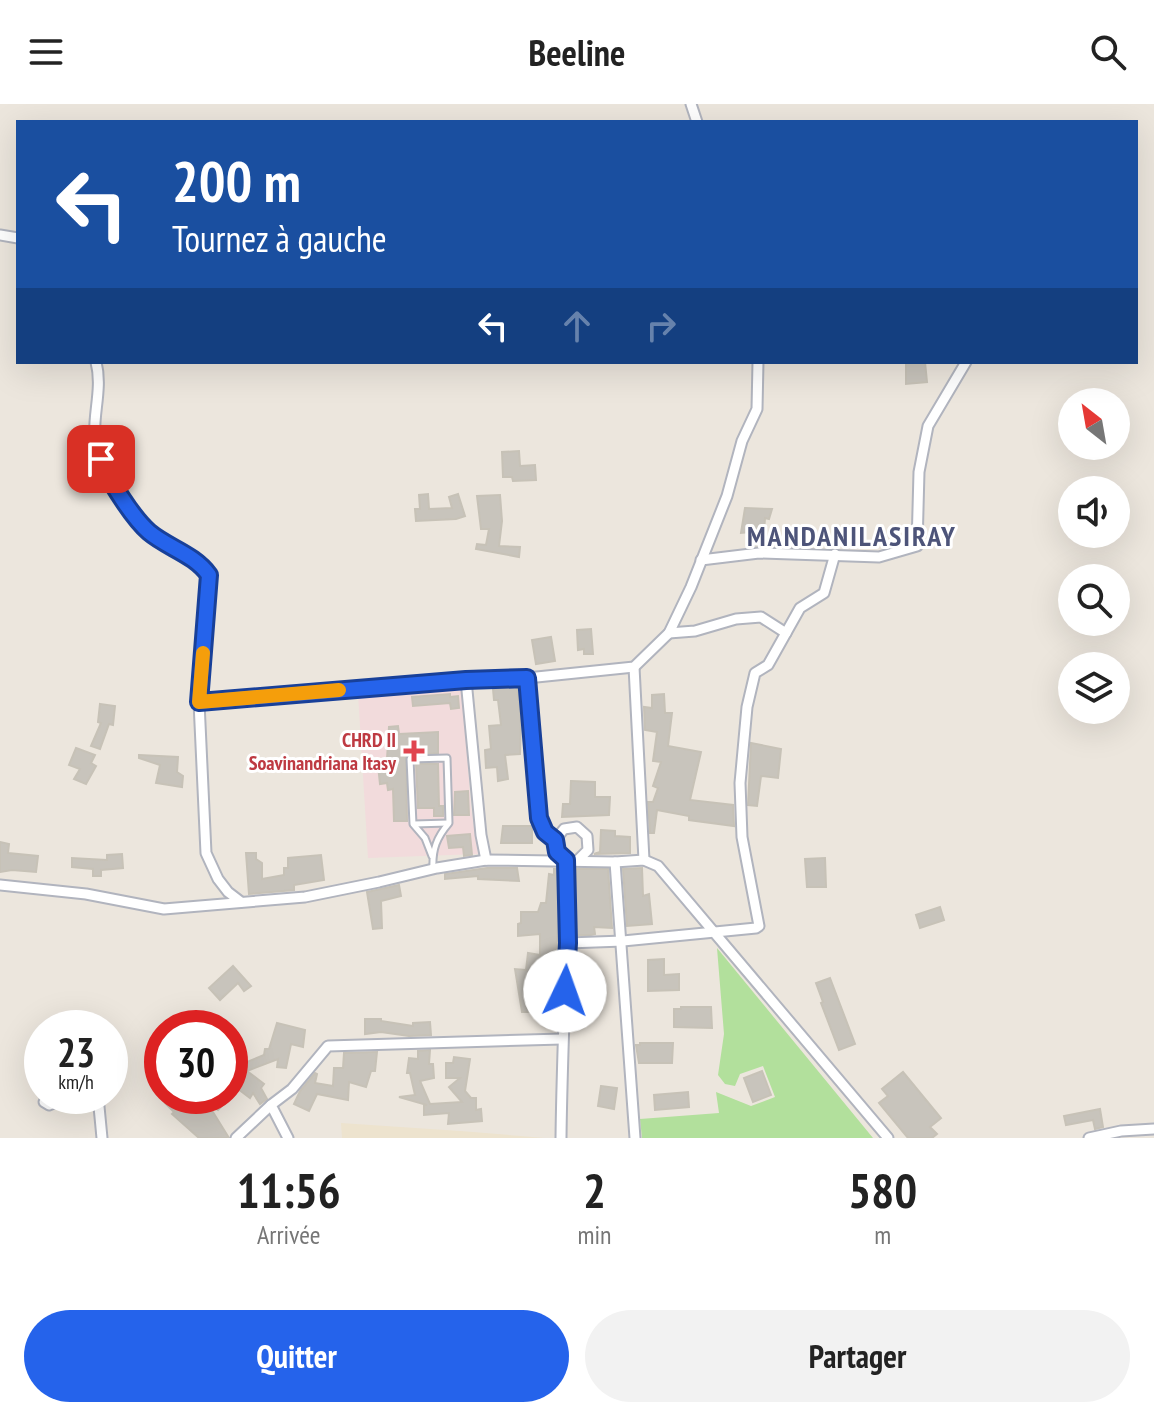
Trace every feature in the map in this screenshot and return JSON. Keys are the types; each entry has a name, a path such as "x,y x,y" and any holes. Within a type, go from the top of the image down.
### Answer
{"street":[{"path":"96,364 99,374 95,443 106,475 147,531 201,564 209,575 199,702 206,853 218,879 241,902"},
{"path":"199,702 634,667 669,633 701,560 727,496 742,441 757,409 758,364"},
{"path":"701,560 759,553 879,557 917,546 919,472 928,426 965,364"},
{"path":"568,943 713,933 759,926 742,837 740,783 745,722 755,673 768,665 800,608 824,593 835,554"},
{"path":"669,633 695,631 736,619 761,617 786,633"},
{"path":"634,667 644,860"},
{"path":"527,678 539,818 545,832 555,840 557,852 566,860 568,943 562,1039 561,1138"},
{"path":"466,680 486,860"},
{"path":"555,840 564,829 577,827 587,836 588,850 578,860"},
{"path":"0,885 86,894 164,909 305,897 486,860 644,860 658,866 888,1138"},
{"path":"615,862 635,1138"},
{"path":"236,1138 292,1089 328,1046 562,1039"},
{"path":"271,1105 288,1138"},
{"path":"99,1114 102,1138"},
{"path":"1089,1138 1144,1134 1154,1129"}],"lane":[{"path":"432,856 437,837 449,823 447,758 410,759 413,824 425,838 433,869"},
{"path":"413,824 449,823"}],"shaded area":[{"name":"CHRD II Soavinandriana Itasy","path":"462,683 471,808 478,854 368,858 358,693"},
{"path":"341,1123 460,1131 545,1138 342,1138"}],"green space":[{"path":"717,948 873,1138 642,1138 640,1119 719,1113 716,1092 751,1106 775,1097 763,1066 740,1074 735,1086 725,1084 718,1075 724,1034"}],"building":[{"path":"906,364 925,364 927,382 906,384"},
{"path":"519,451 520,466 535,465 536,480 513,481 512,477 503,477 502,452"},
{"path":"428,494 429,509 452,508 449,497 458,494 465,516 416,521 415,509 420,509 419,495"},
{"path":"500,495 502,521 499,546 520,547 519,557 476,549 477,544 486,545 489,529 481,529 477,496"},
{"path":"745,508 772,509 769,519 765,518 763,546 750,545 751,532 741,533"},
{"path":"591,629 593,654 584,654 584,649 578,650 577,630"},
{"path":"551,637 555,661 536,664 532,640"},
{"path":"517,687 521,718 520,754 505,755 508,779 498,781 497,767 486,768 485,750 491,749 489,726 501,725 498,700 494,700 493,689"},
{"path":"450,694 450,697 458,696 459,708 451,709 450,703 413,706 412,697"},
{"path":"664,694 665,713 672,713 668,746 701,752 690,800 733,805 734,826 689,820 689,816 657,810 654,833 650,833 648,802 653,802 658,788 653,786 661,762 653,761 657,732 645,730 644,707 652,708 652,695"},
{"path":"100,704 115,706 113,725 109,724 100,749 91,746 101,723 98,722"},
{"path":"398,726 399,734 438,732 438,753 406,756 407,821 394,821 393,789 388,790 387,783 380,784 378,765 384,764 387,759 389,727"},
{"path":"751,743 781,749 778,778 761,776 757,806 748,805"},
{"path":"76,748 95,755 91,763 96,766 86,784 74,779 80,769 69,765"},
{"path":"139,755 178,757 177,772 183,776 182,787 156,783 160,765 139,758"},
{"path":"416,764 438,764 439,806 443,806 443,816 434,816 434,808 418,808"},
{"path":"571,781 595,782 595,797 610,797 609,815 562,817 563,804 570,804"},
{"path":"468,791 469,815 454,815 455,792"},
{"path":"503,826 532,826 532,843 501,843"},
{"path":"601,830 615,831 615,836 630,837 630,853 594,854 600,852"},
{"path":"470,834 472,855 464,856 463,847 449,848 447,836"},
{"path":"0,842 9,844 8,853 38,856 36,872 0,872"},
{"path":"246,853 256,853 256,859 262,863 262,879 284,875 288,858 321,855 324,880 294,885 294,890 249,894"},
{"path":"122,854 123,868 101,870 101,876 93,876 93,869 72,867 72,858 107,860 107,855"},
{"path":"825,858 826,887 807,887 805,859"},
{"path":"487,868 517,868 519,881 478,879 478,876 445,879 445,874"},
{"path":"642,868 643,896 649,894 652,924 627,926 623,869"},
{"path":"554,869 559,869 559,895 554,1009 522,1012 515,969 526,970 528,953 540,955 540,934 518,936 518,924 521,923 521,912 538,912 541,903 546,903 549,874 554,875"},
{"path":"576,869 608,869 612,928 594,927 595,934 591,935 577,935 574,932"},
{"path":"399,885 401,896 381,901 382,928 373,929 367,892"},
{"path":"940,907 944,920 920,928 916,915"},
{"path":"664,959 664,975 679,974 679,990 648,991 648,960"},
{"path":"233,966 251,986 244,991 238,983 220,1000 209,988"},
{"path":"830,978 855,1044 839,1050 816,983"},
{"path":"711,1007 712,1028 674,1027 674,1009"},
{"path":"365,1019 413,1026 413,1023 430,1022 431,1035 365,1034"},
{"path":"277,1023 305,1030 303,1047 291,1044 286,1068 277,1067 278,1059 248,1071 248,1062 264,1055 265,1049 269,1049"},
{"path":"673,1043 672,1063 639,1063 636,1045"},
{"path":"430,1050 429,1064 433,1064 434,1078 420,1081 430,1104 462,1102 449,1087 460,1078 446,1078 446,1063 453,1063 454,1057 470,1059 465,1091 471,1098 476,1098 476,1110 481,1109 482,1121 448,1124 449,1113 424,1115 424,1105 427,1105 399,1097 415,1095 410,1073 407,1073 409,1058 418,1059 418,1051"},
{"path":"377,1052 375,1071 371,1071 366,1087 349,1082 348,1100 317,1094 309,1111 294,1104 315,1073 315,1083 333,1086 334,1068 343,1068 344,1053"},
{"path":"762,1071 771,1095 753,1102 744,1078"},
{"path":"248,1072 264,1084 261,1088 267,1099 260,1104 253,1093 250,1098"},
{"path":"903,1072 941,1118 930,1127 937,1134 932,1138 908,1138 879,1103 888,1096 882,1089"},
{"path":"601,1086 617,1088 614,1109 598,1106"},
{"path":"688,1092 689,1107 655,1110 654,1095"},
{"path":"1100,1109 1103,1127 1095,1129 1093,1120 1066,1125 1064,1116"},
{"path":"172,1114 214,1114 229,1138 199,1138"}],"slow traffic":[{"path":"203,653 199,702 339,690"}],"place":[{"name":"CHRD II Soavinandriana Itasy","path":"414,751"}],"district":[{"name":"MANDANILASIRAY","path":"852,536"}],"route":[{"path":"101,459 106,475 147,531 201,564 209,575 199,702 466,680 527,678 539,818 545,832 555,840 557,852 566,860 568,943 565,991"}]}
